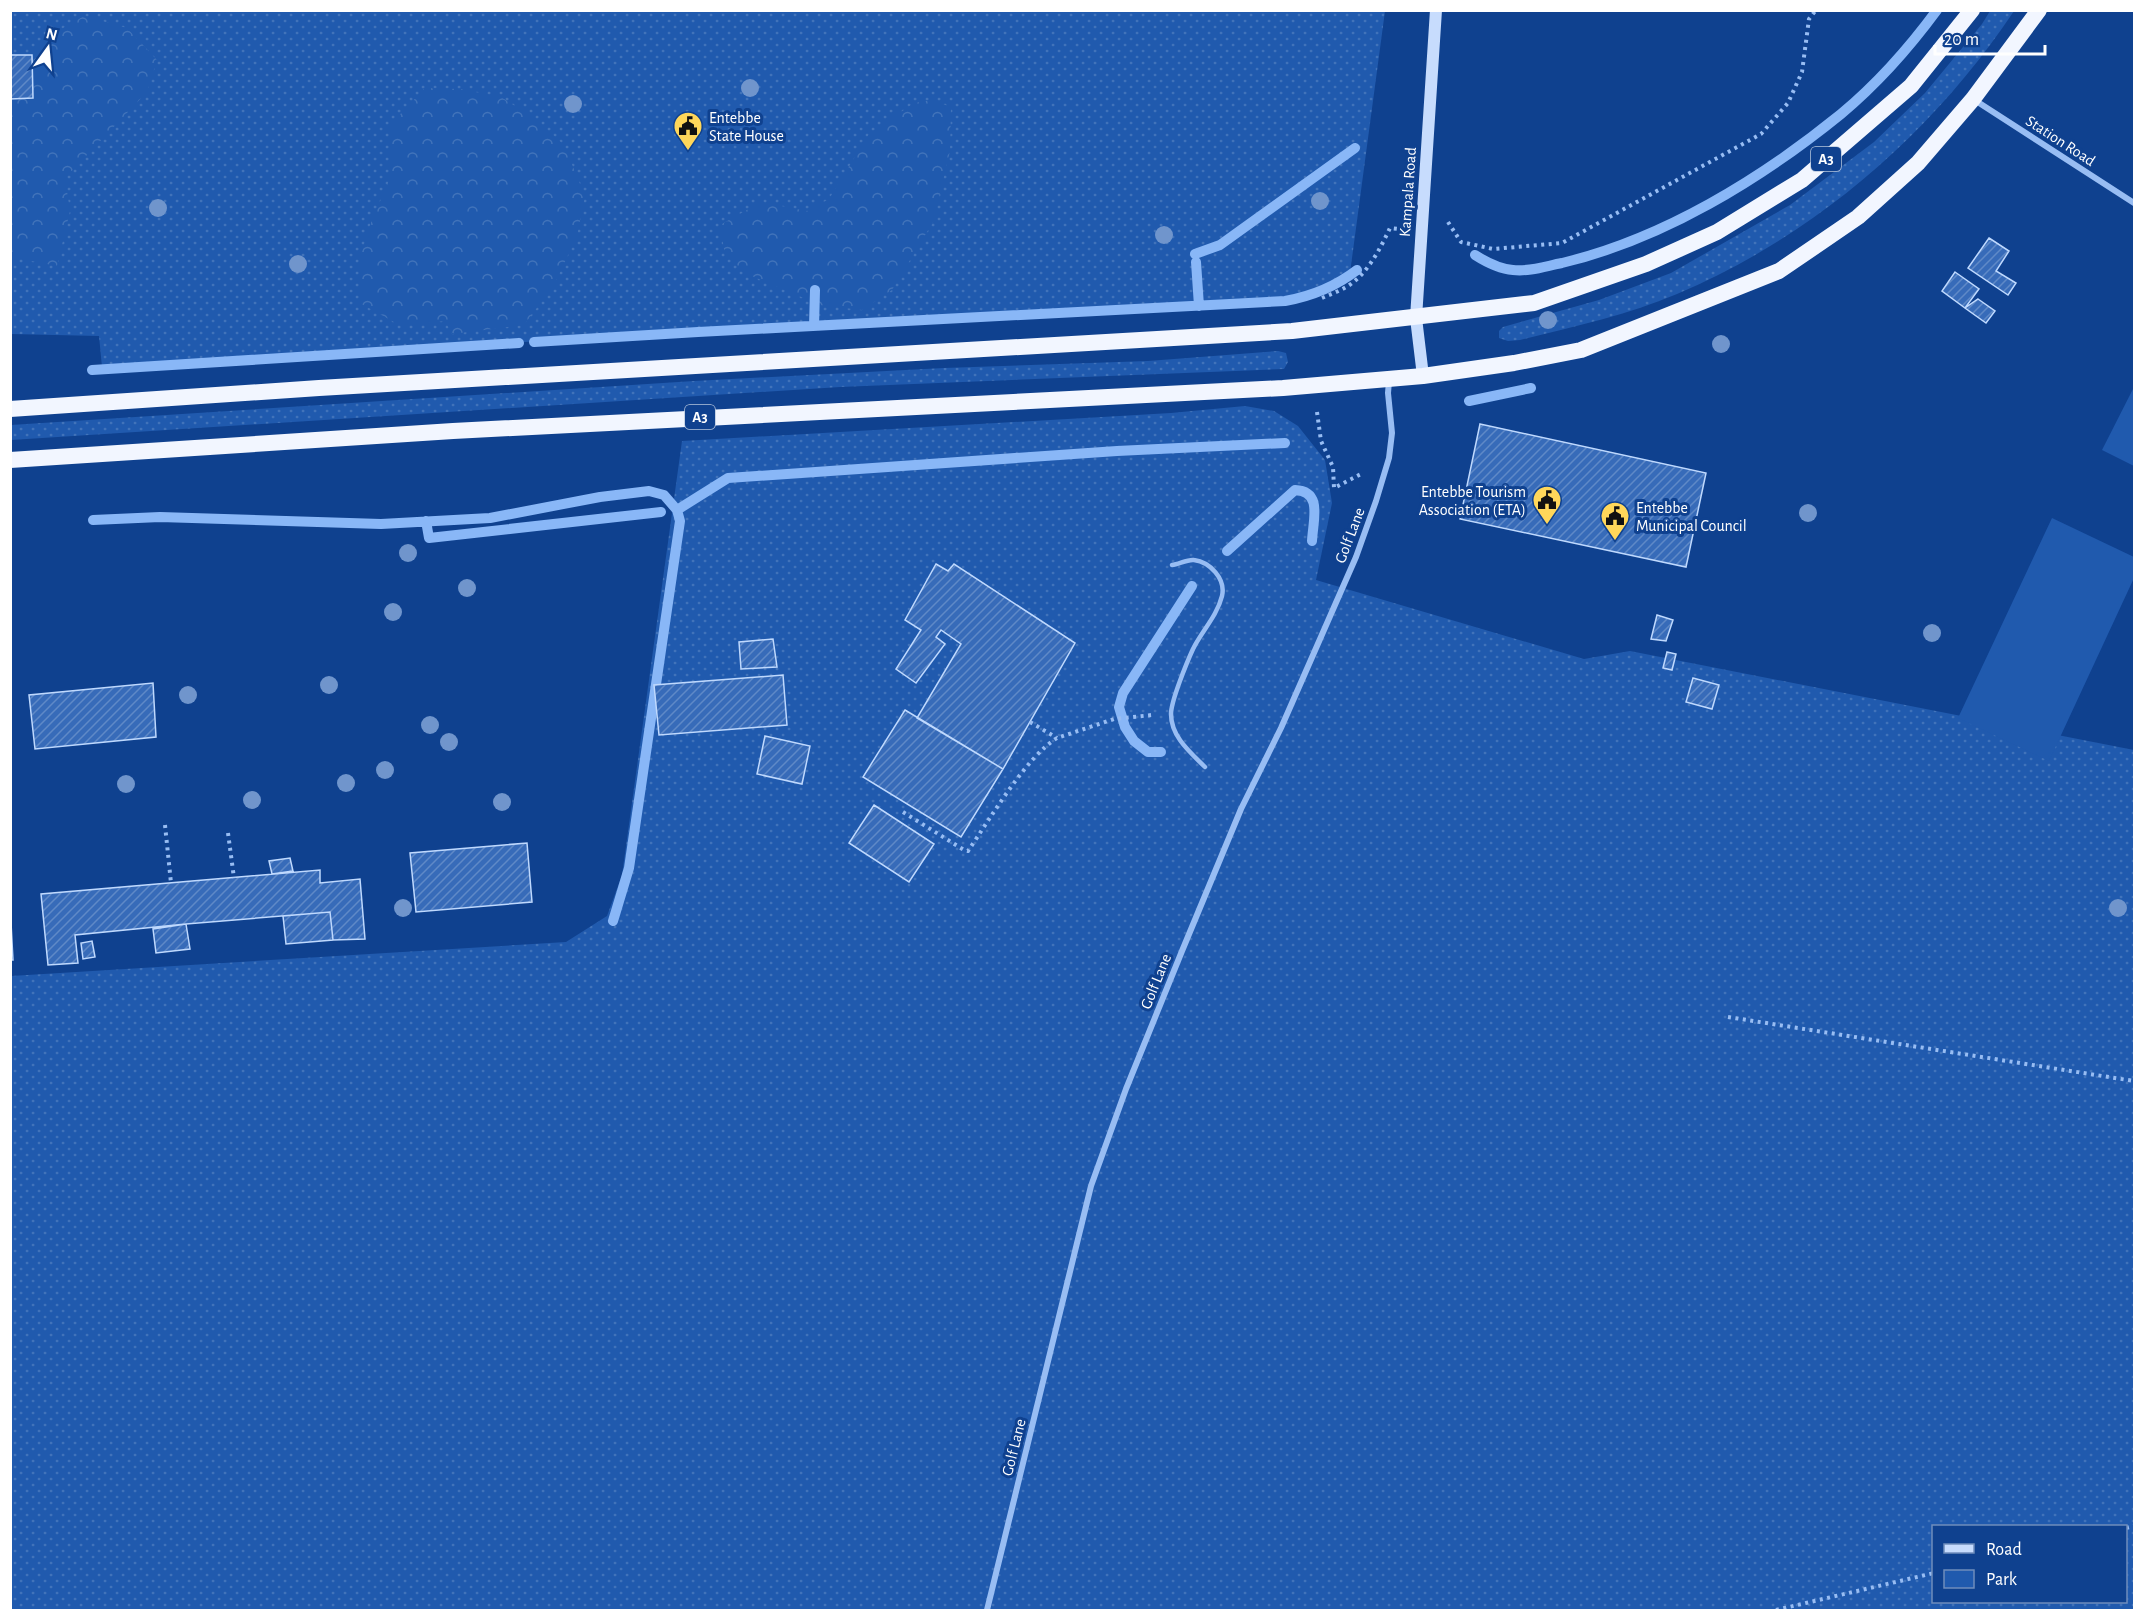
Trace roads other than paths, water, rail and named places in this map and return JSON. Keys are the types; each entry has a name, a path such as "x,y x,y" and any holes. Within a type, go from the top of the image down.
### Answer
{"highway":[{"name":"A3","path":"10,409 796,359 1212,337 1416,318 1534,303 1646,264 1717,232 1802,180 1911,86 1972,10"},
{"path":"1389,380 1514,363 1581,350 1779,271 1858,217 1918,163 1973,99 2039,10"},
{"name":"A3","path":"10,460 464,430 1283,388 1389,380"}],"main road":[{"name":"Kampala Road","path":"1423,376 1416,318 1436,10"}],"street":[{"name":"Station Road","path":"1973,99 2134,203"},
{"name":"Golf Lane","path":"987,1611 1091,1186 1126,1089 1241,809 1281,728 1356,557 1389,458 1392,433 1389,380"}],"lane":[{"path":"1172,566 1192,560 1209,565 1219,577 1222,594 1215,613 1193,649 1171,714 1175,733 1205,767"}],"waterway":[{"path":"1475,255 1493,265 1508,269 1525,270 1544,267 1637,239 1709,204 1778,161 1841,114 1892,65 1937,10"},
{"path":"1195,254 1220,245 1355,148"},
{"path":"1196,262 1199,306"},
{"path":"534,342 1285,301 1323,290 1357,270"},
{"path":"814,326 815,290"},
{"path":"92,370 519,343"},
{"path":"1469,401 1531,388"},
{"path":"677,510 728,478 1117,451 1285,443"},
{"path":"1227,551 1295,490 1310,495 1313,501 1312,541"},
{"path":"93,520 160,517 381,524 490,518 600,497 649,491 664,495 677,510 680,521 629,868 613,921"},
{"path":"426,521 429,538 661,512"},
{"path":"1161,752 1148,752 1134,741 1125,727 1119,707 1123,693 1192,586"}],"place":[{"name":"Entebbe State House","path":"688,152"},
{"name":"Entebbe Tourism Association (ETA)","path":"1547,526"},
{"name":"Entebbe Municipal Council","path":"1615,542"}]}
